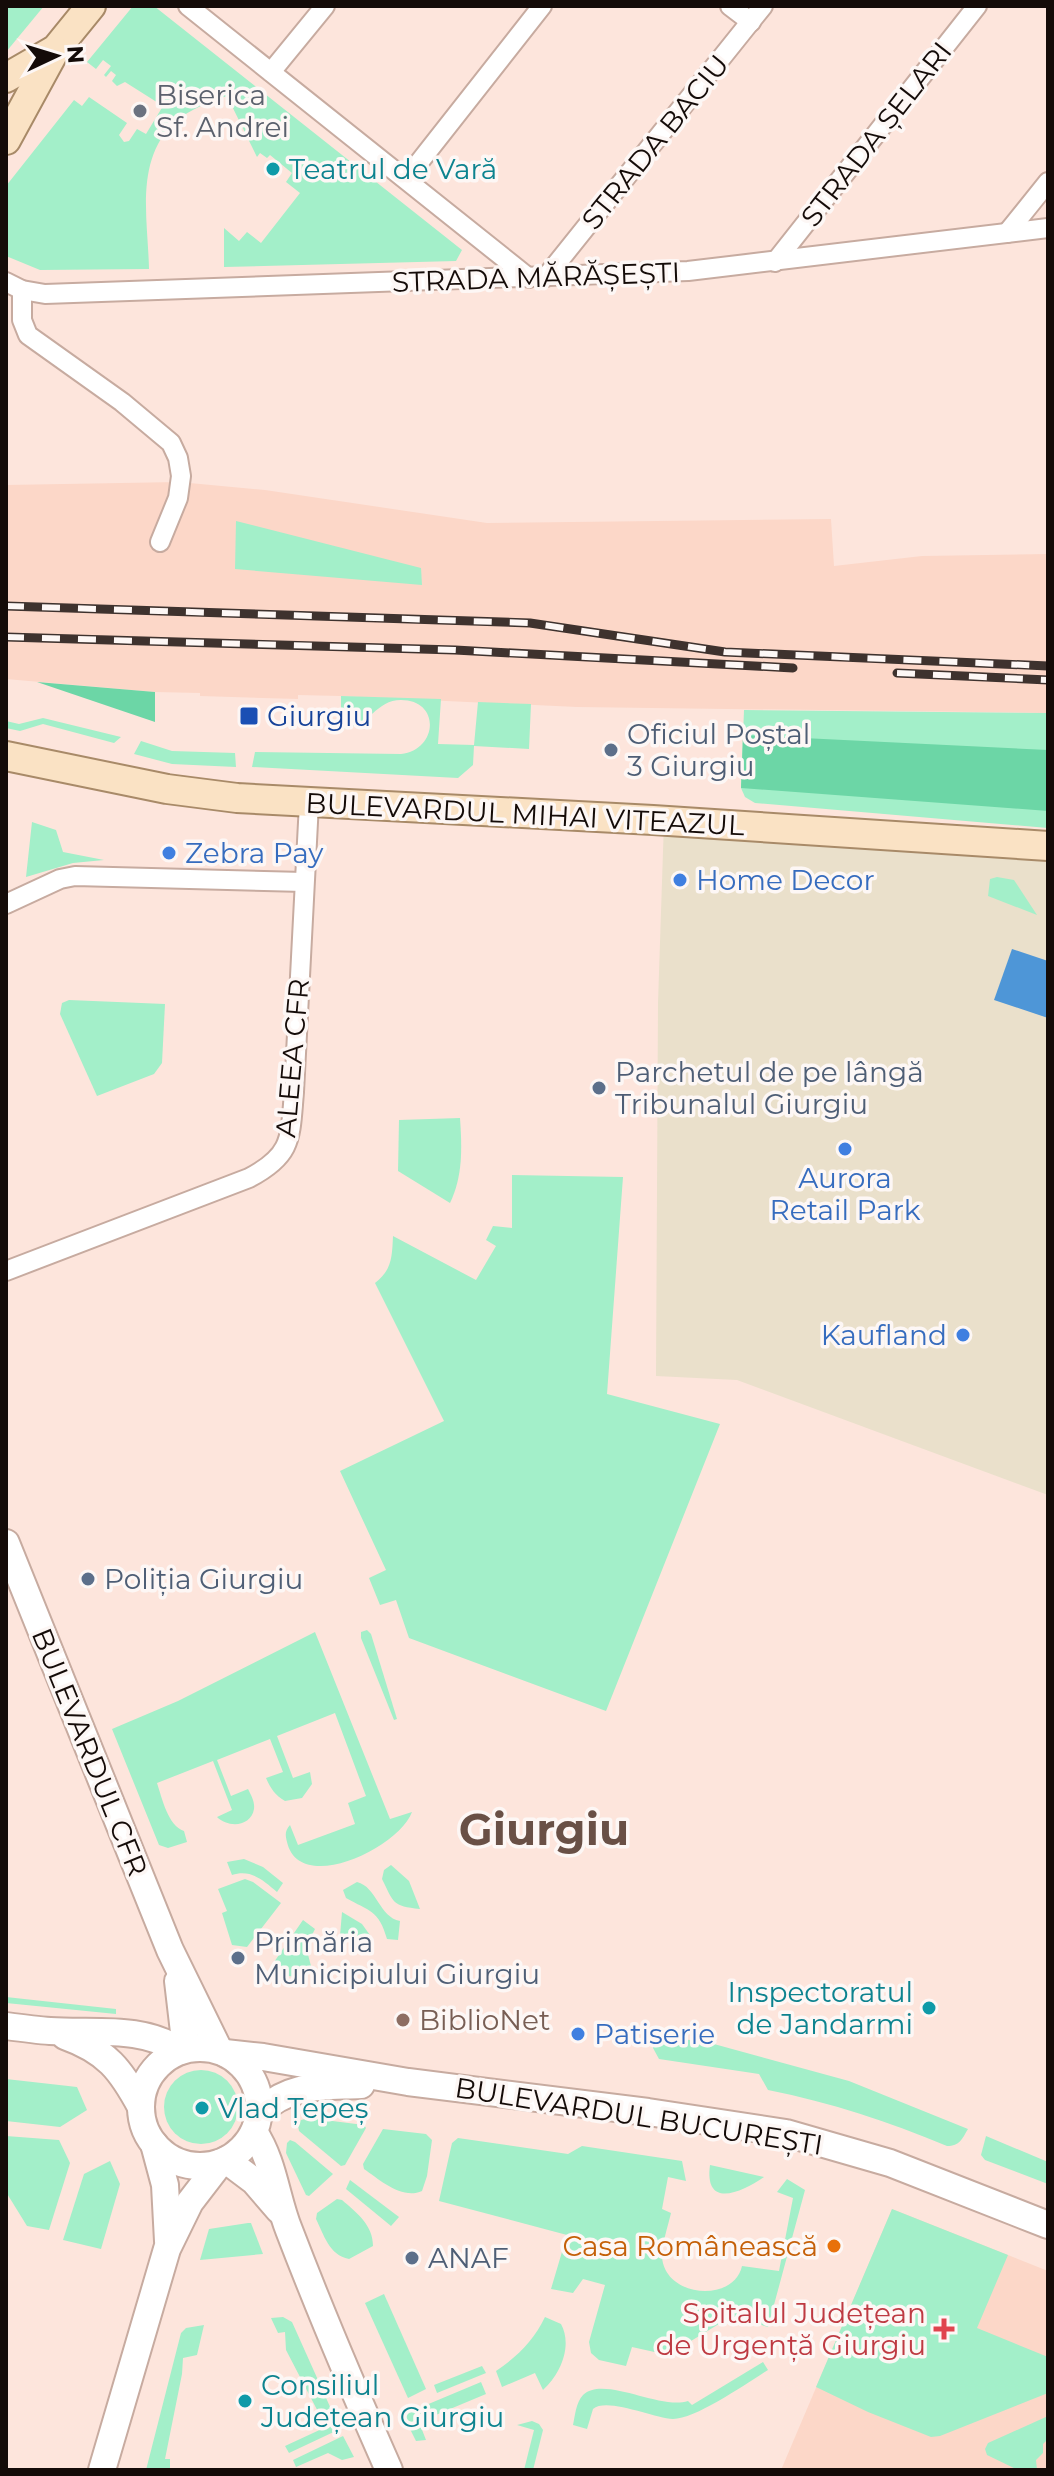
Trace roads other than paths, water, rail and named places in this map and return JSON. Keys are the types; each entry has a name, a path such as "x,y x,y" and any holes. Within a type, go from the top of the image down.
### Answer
{"main road":[{"path":"7,126 56,49 91,6"},
{"path":"6,78 56,49"},
{"name":"BULEVARDUL MIHAI VITEAZUL","path":"6,756 191,793 309,803 653,820 1048,846"},
{"name":"BULEVARDUL CFR","path":"6,1543 175,1961 222,2052"},
{"name":"BULEVARDUL CFR","path":"175,1961 183,2050"},
{"path":"6,2026 140,2035 183,2050"},
{"path":"51,2031 108,2058 124,2075 141,2107"},
{"path":"154,2144 169,2157 188,2165 207,2166 243,2149 256,2122 258,2093 242,2064 222,2052 200,2047 183,2050 153,2070 144,2088 141,2107 144,2127 154,2144 168,2203 167,2249"},
{"name":"BULEVARDUL BUCUREȘTI","path":"222,2052 408,2082 786,2133 890,2163 1048,2225"},
{"name":"BULEVARDUL BUCUREȘTI","path":"256,2122 280,2096 295,2090 408,2082"},
{"path":"256,2122 283,2216 389,2470"},
{"path":"223,2161 254,2181 283,2216"},
{"path":"102,2470 167,2249 190,2202 223,2161"}],"street":[{"path":"188,6 406,179 538,277"},
{"path":"271,72 325,6"},
{"path":"406,179 542,6"},
{"path":"730,6 751,22"},
{"name":"STRADA BACIU","path":"538,277 763,6"},
{"name":"STRADA ȘELARI","path":"775,262 977,6"},
{"path":"1007,233 1048,182"},
{"name":"STRADA MĂRĂȘEȘTI","path":"160,542 178,498 181,476 171,443 122,402 28,335 14,286 45,294 688,271 1048,228"},
{"name":"ALEEA CFR","path":"6,1271 249,1178 268,1168 283,1154 291,1131 294,1092 309,803"},
{"path":"6,904 60,879 75,876 304,882"}],"water":[{"path":"1012,949 1048,961 1048,1018 994,1000"}],"railway":[{"path":"6,606 530,623 725,652 1048,666"},
{"path":"6,637 455,650 793,668"},
{"path":"897,673 1048,680"}],"place":[{"name":"Biserica Sf. Andrei","path":"140,111"},
{"name":"Teatrul de Vară","path":"273,169"},
{"name":"Giurgiu","path":"249,716"},
{"name":"Oficiul Poștal 3 Giurgiu","path":"611,750"},
{"name":"Zebra Pay","path":"169,853"},
{"name":"Home Decor","path":"680,880"},
{"name":"Parchetul de pe lângă Tribunalul Giurgiu","path":"599,1088"},
{"name":"Aurora Retail Park","path":"845,1149"},
{"name":"Kaufland","path":"963,1335"},
{"name":"Poliția Giurgiu","path":"88,1579"},
{"name":"Primăria Municipiului Giurgiu","path":"238,1958"},
{"name":"Inspectoratul de Jandarmi","path":"929,2008"},
{"name":"BiblioNet","path":"403,2020"},
{"name":"Patiserie","path":"578,2034"},
{"name":"Vlad Țepeș","path":"202,2108"},
{"name":"Casa Românească","path":"834,2246"},
{"name":"ANAF","path":"412,2258"},
{"name":"Spitalul Județean de Urgență Giurgiu","path":"944,2329"},
{"name":"Consiliul Județean Giurgiu","path":"245,2401"}],"district":[{"name":"Giurgiu","path":"544,1829"}]}
